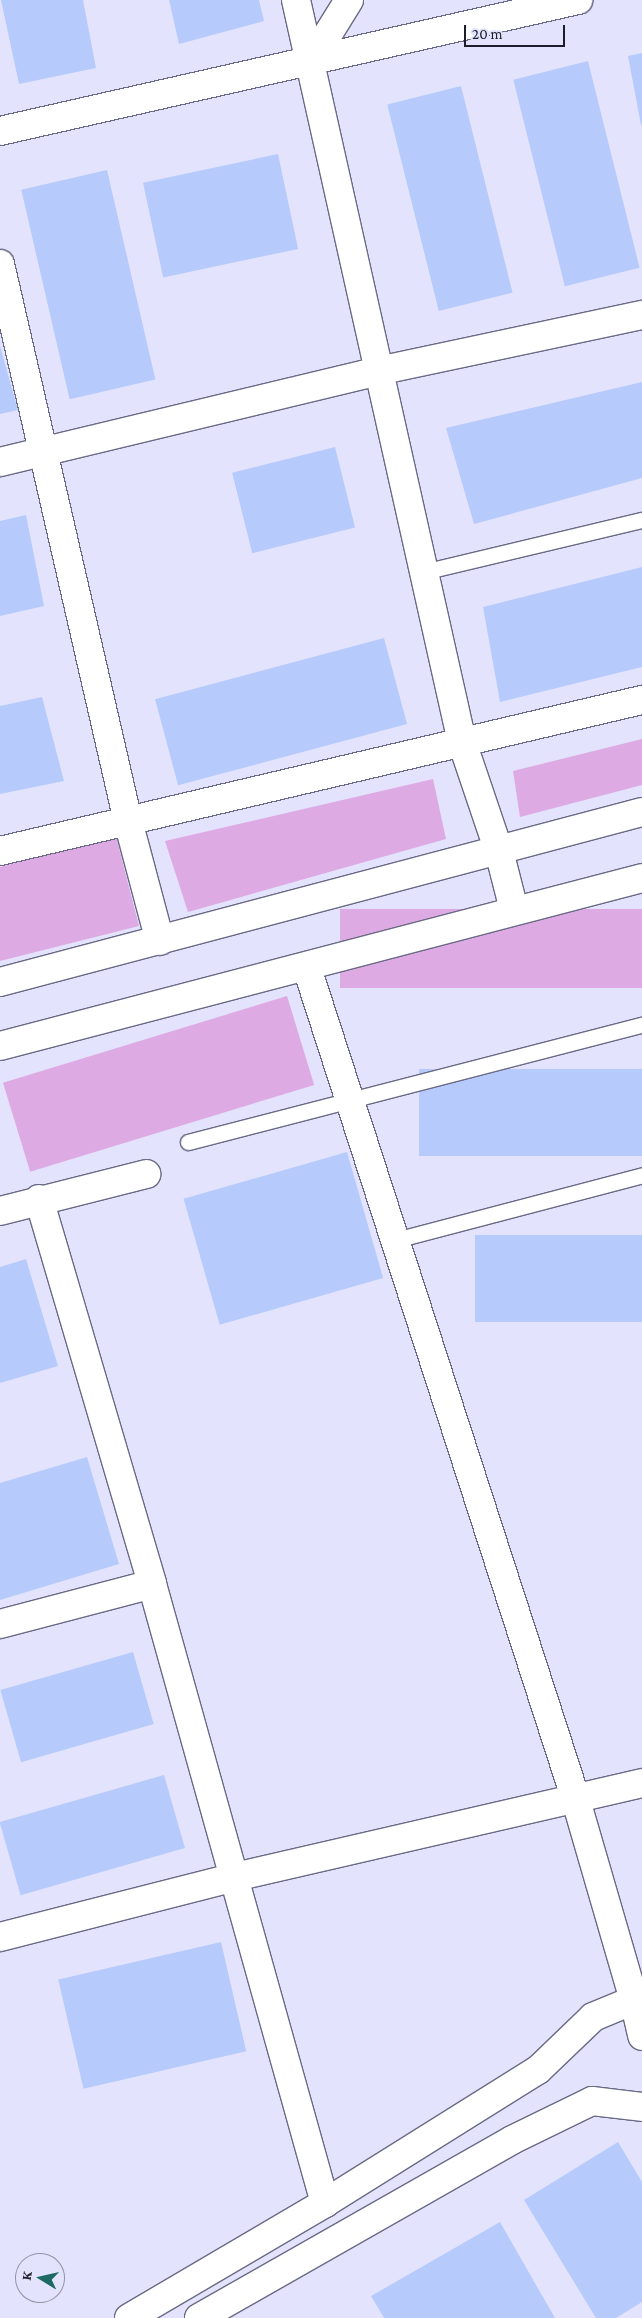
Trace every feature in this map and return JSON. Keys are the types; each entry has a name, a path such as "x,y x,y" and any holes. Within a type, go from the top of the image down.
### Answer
{"street":[{"path":"296,0 462,742 499,850 514,910"},
{"path":"310,63 347,8 349,0"},
{"path":"0,131 310,63 578,0"},
{"path":"0,264 128,821 160,941"},
{"path":"0,462 378,371 642,315"},
{"path":"0,851 642,700"},
{"path":"0,982 642,812"},
{"path":"0,1046 307,968 514,910 642,878"},
{"path":"307,968 575,1797 638,2002 642,2036"},
{"path":"0,1211 146,1174"},
{"path":"39,1200 152,1584 325,2203"},
{"path":"0,1624 152,1584"},
{"path":"0,1937 235,1877 642,1783"},
{"path":"129,2318 325,2203 538,2070 593,2017 638,2002"},
{"path":"199,2318 512,2140 592,2101 642,2107"}],"lane":[{"path":"423,572 642,520"},
{"path":"188,1142 642,1025"},
{"path":"395,1240 642,1175"}],"shaded area":[{"path":"642,739 642,785 520,817 513,771"},
{"path":"433,779 446,839 188,912 165,841"},
{"path":"116,836 139,926 0,961 0,867"},
{"path":"340,909 642,909 642,988 340,988"},
{"path":"287,996 314,1085 30,1172 3,1083"}],"building":[{"path":"1,0 83,0 96,68 19,84"},
{"path":"169,0 259,0 264,21 179,44"},
{"path":"642,53 642,125 641,125 628,56"},
{"path":"588,61 640,268 565,286 513,80"},
{"path":"461,86 513,293 439,311 387,104"},
{"path":"278,154 298,249 163,278 143,183"},
{"path":"107,170 155,379 70,399 21,190"},
{"path":"0,346 18,410 0,414"},
{"path":"642,382 642,478 474,524 446,428"},
{"path":"335,447 355,528 252,553 232,473"},
{"path":"26,515 44,606 0,616 0,521"},
{"path":"642,567 642,667 500,702 483,607"},
{"path":"384,638 407,724 178,785 155,699"},
{"path":"42,697 64,781 0,794 0,706"},
{"path":"419,1069 642,1069 642,1156 419,1156"},
{"path":"347,1152 383,1278 220,1325 184,1199"},
{"path":"475,1235 642,1235 642,1322 475,1322"},
{"path":"26,1259 58,1366 0,1383 0,1267"},
{"path":"87,1457 119,1564 0,1600 0,1483"},
{"path":"133,1652 154,1724 21,1762 0,1690"},
{"path":"164,1775 185,1848 21,1895 0,1822"},
{"path":"221,1942 246,2051 83,2089 58,1980"},
{"path":"618,2142 642,2182 642,2302 616,2318 596,2318 524,2200"},
{"path":"500,2222 555,2318 384,2318 371,2296"}]}
